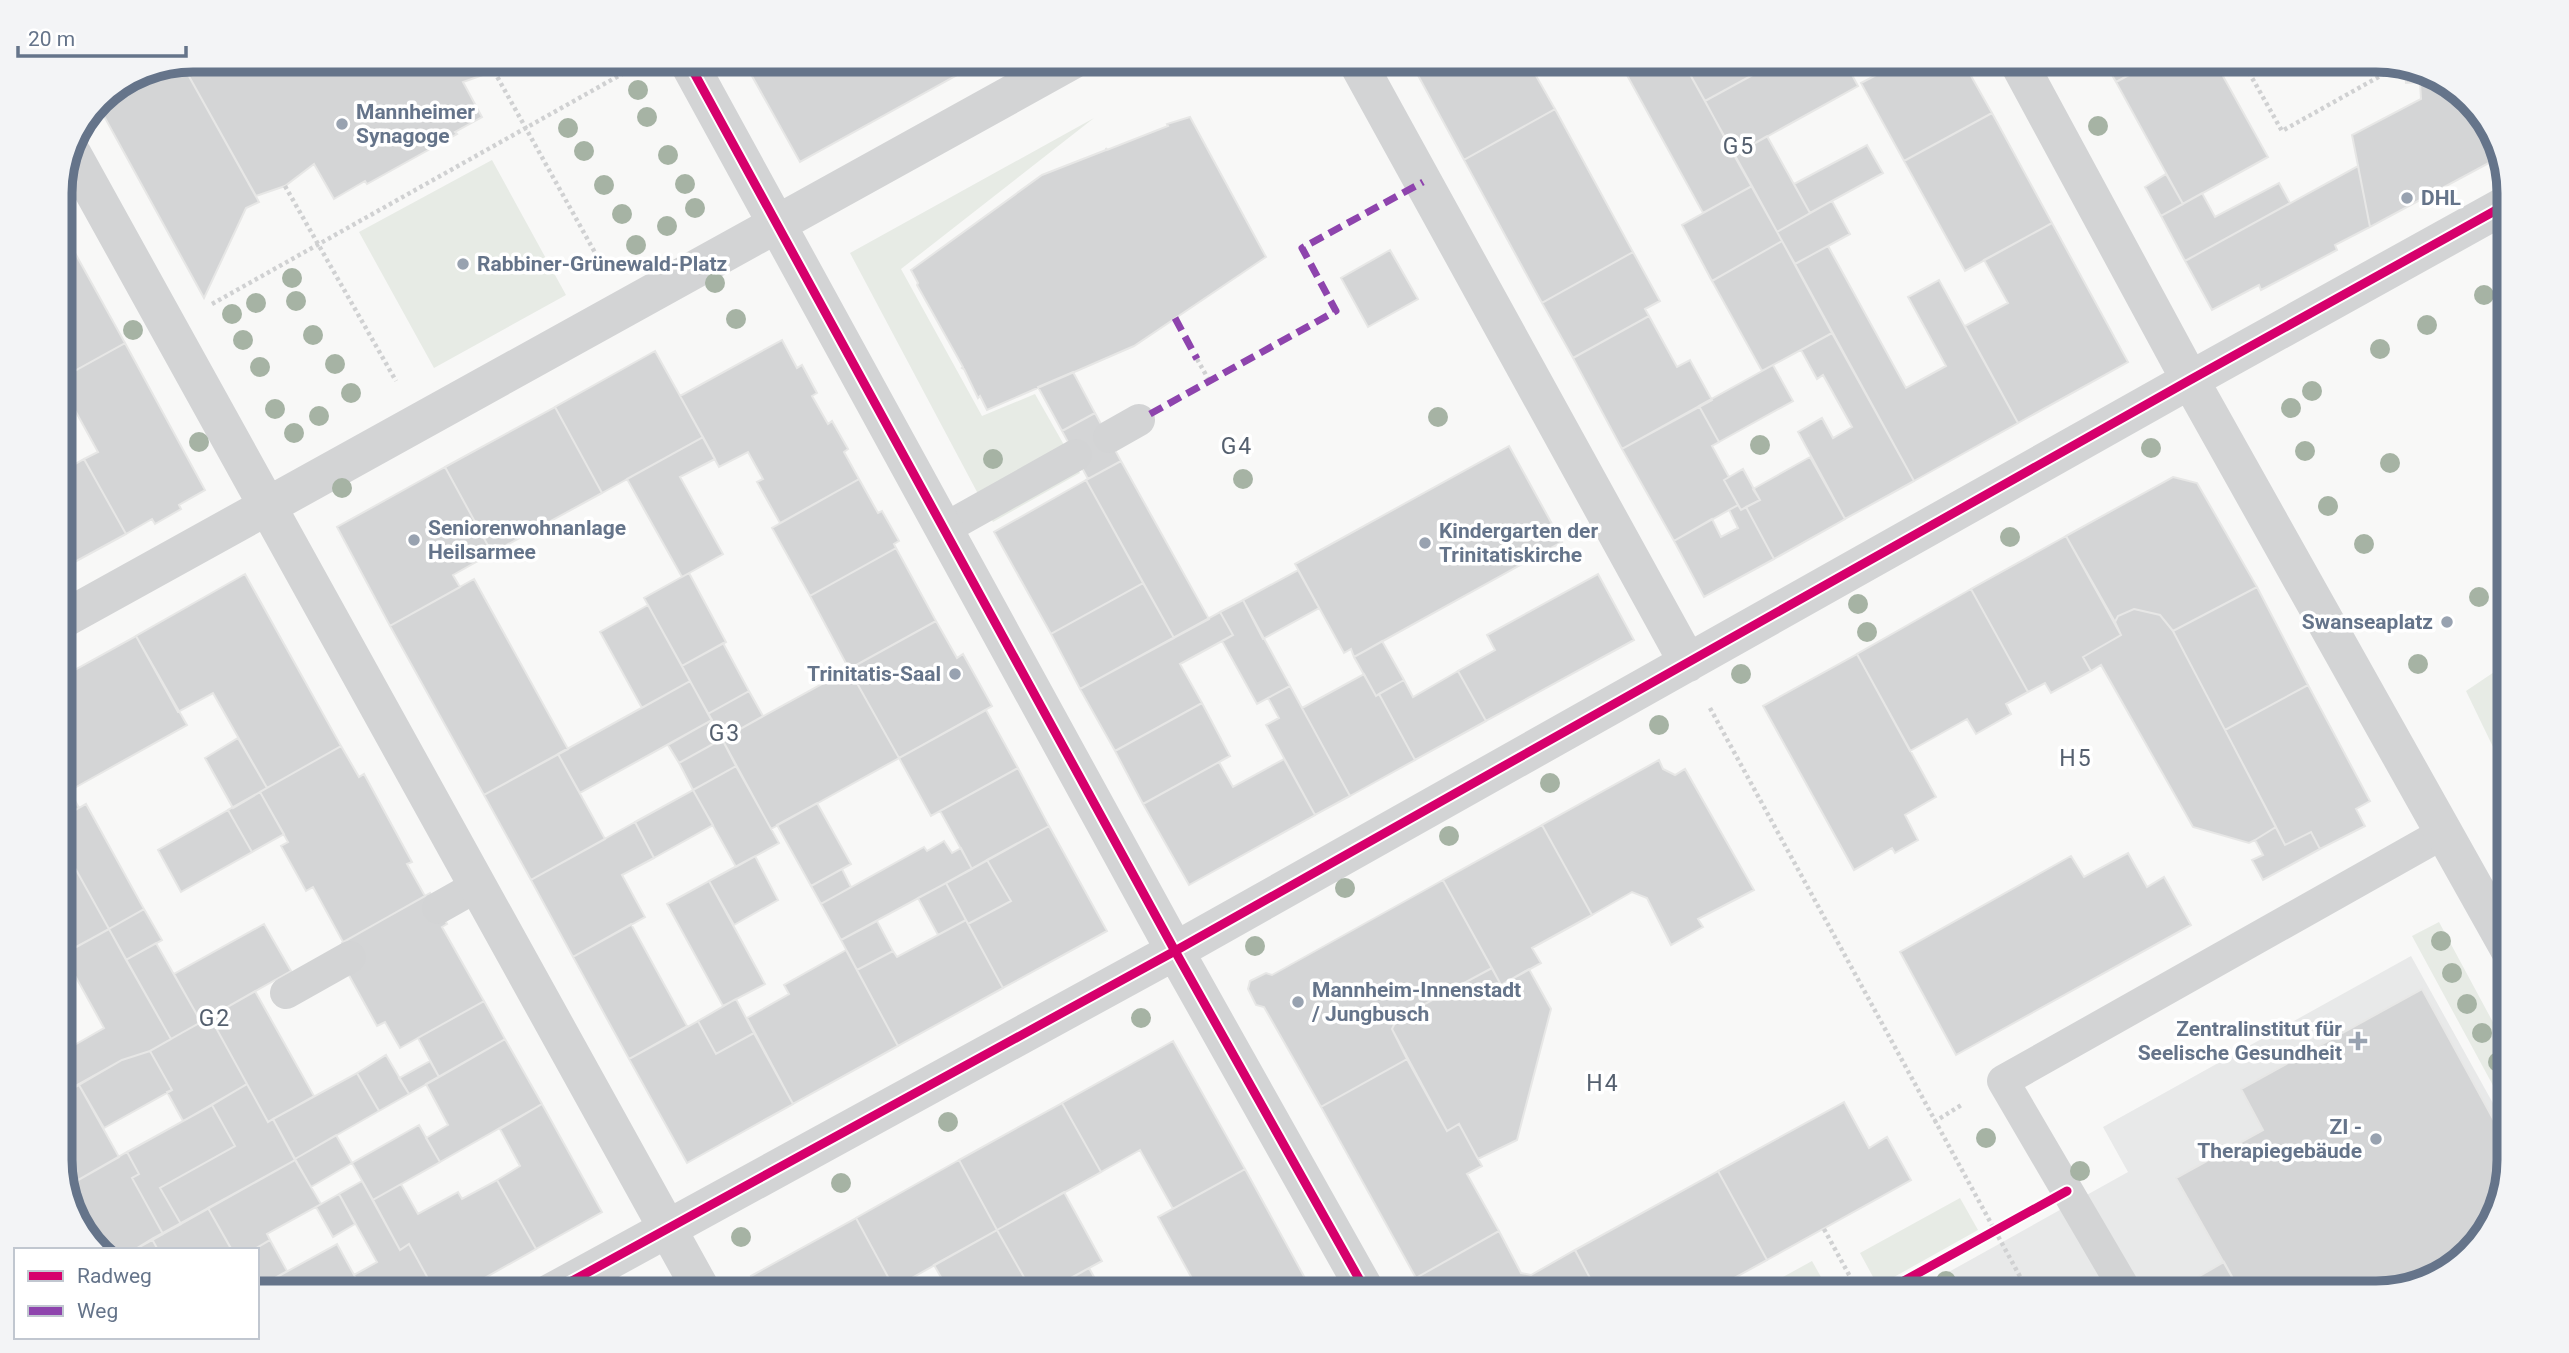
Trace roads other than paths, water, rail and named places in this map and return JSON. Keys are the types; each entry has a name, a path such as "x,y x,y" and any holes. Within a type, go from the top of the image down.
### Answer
{"street":[{"path":"694,72 1175,951 1360,1281"},
{"path":"72,614 1051,72"},
{"path":"1363,72 1688,663"},
{"path":"2023,72 2190,380 2497,926"},
{"path":"76,161 697,1281"},
{"path":"572,1281 1175,951 2497,210"}],"lane":[{"path":"1109,437 1139,420"},
{"path":"944,529 1076,455"},
{"path":"2120,1281 2003,1081 2445,832"},
{"path":"438,908 477,886"},
{"path":"286,993 350,957"}],"place":[{"name":"Mannheimer Synagoge","path":"342,124"},
{"name":"DHL","path":"2407,198"},
{"name":"Rabbiner-Grünewald-Platz","path":"463,264"},
{"name":"Seniorenwohnanlage Heilsarmee","path":"414,540"},
{"name":"Kindergarten der Trinitatiskirche","path":"1425,543"},
{"name":"Swanseaplatz","path":"2447,622"},
{"name":"Trinitatis-Saal","path":"955,674"},
{"name":"Mannheim-Innenstadt / Jungbusch","path":"1298,1002"},
{"name":"Zentralinstitut für Seelische Gesundheit","path":"2358,1041"},
{"name":"ZI - Therapiegebäude","path":"2376,1139"}],"district":[{"name":"G5","path":"1739,146"},
{"name":"G4","path":"1237,446"},
{"name":"G3","path":"725,733"},
{"name":"H5","path":"2076,758"},
{"name":"G2","path":"215,1018"},
{"name":"H4","path":"1603,1083"}]}
